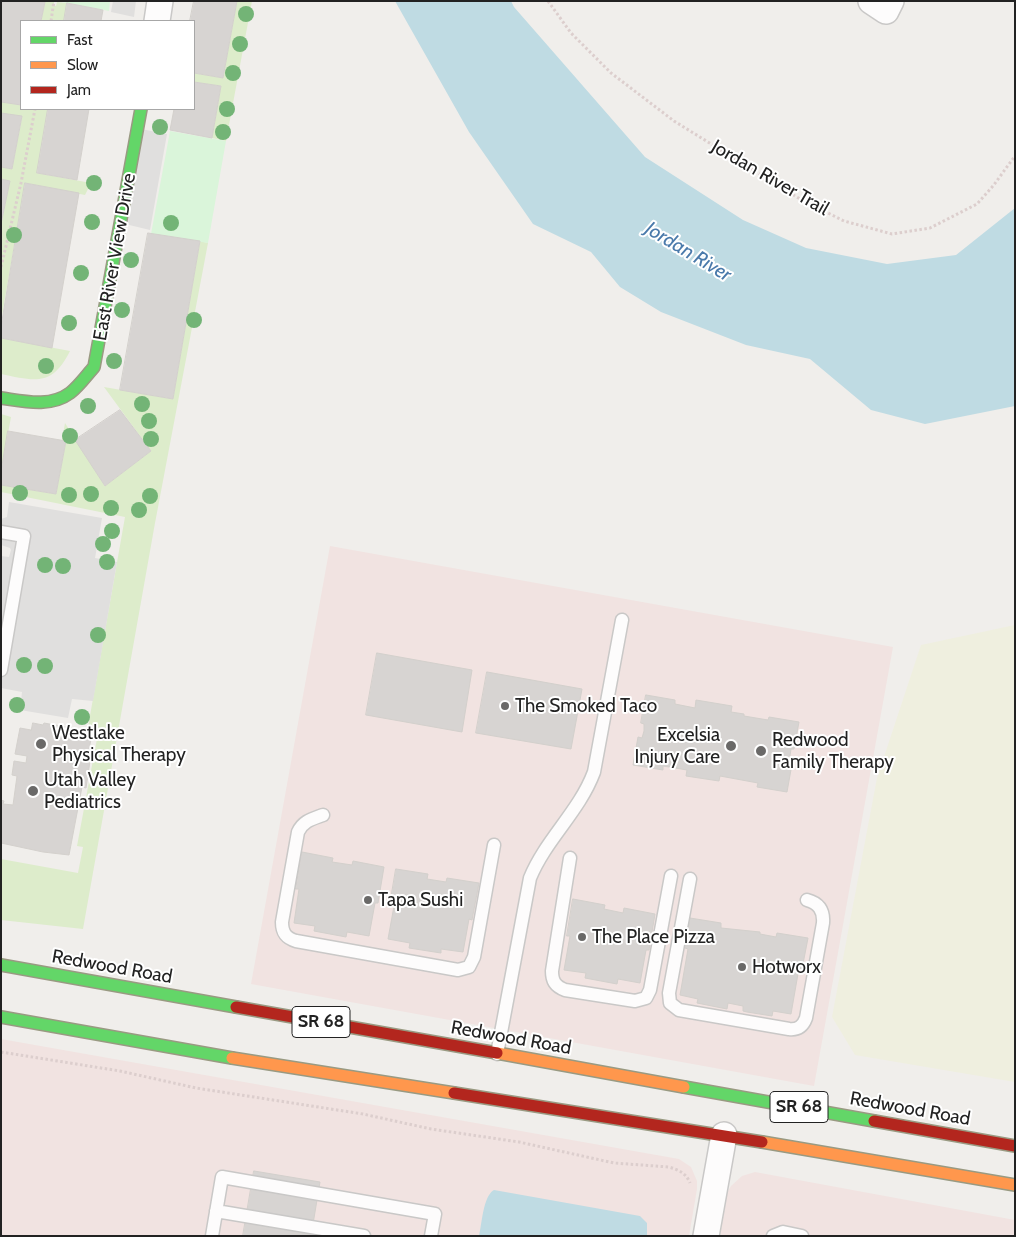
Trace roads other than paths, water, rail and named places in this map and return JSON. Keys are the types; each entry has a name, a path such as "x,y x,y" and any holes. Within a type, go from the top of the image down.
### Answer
{"main road":[{"name":"East River View Drive","path":"1,398 52,401 68,395 94,367 142,110"},
{"name":"Redwood Road","path":"1,965 1015,1146"},
{"name":"SR 68","path":"1,1017 243,1060 724,1135 1015,1186"}],"street":[{"path":"157,20 160,1"},
{"path":"706,1236 724,1135"}],"lane":[{"path":"1,532 24,536 1,670"},
{"path":"497,1054 530,878 543,854 580,802 594,772 622,620"},
{"path":"323,816 307,821 298,832 282,922 284,934 296,941 448,968 464,969 473,963 494,845"},
{"path":"570,858 552,971 555,984 565,990 635,1001 646,998 650,990 671,876"},
{"path":"690,879 669,993 670,1003 679,1010 789,1029 800,1028 804,1023 824,916 817,905 807,900"},
{"path":"212,1236 222,1178 435,1214 431,1236"},
{"path":"216,1211 364,1236"},
{"path":"773,1236 783,1232 802,1236"}],"water":[{"name":"Jordan River","path":"395,1 511,1 514,7 645,157 743,220 806,248 887,264 956,255 1015,208 1015,406 925,424 871,410 810,359 746,345 661,312 620,287 591,252 533,224 469,132"},
{"path":"494,1190 640,1216 647,1223 647,1236 479,1236 485,1204 490,1193"}],"place":[{"name":"The Smoked Taco","path":"505,706"},
{"name":"Westlake Physical Therapy","path":"41,744"},
{"name":"Excelsia Injury Care","path":"731,746"},
{"name":"Redwood Family Therapy","path":"761,751"},
{"name":"Utah Valley Pediatrics","path":"33,791"},
{"name":"Tapa Sushi","path":"368,900"},
{"name":"The Place Pizza","path":"582,937"},
{"name":"Hotworx","path":"742,967"}]}
